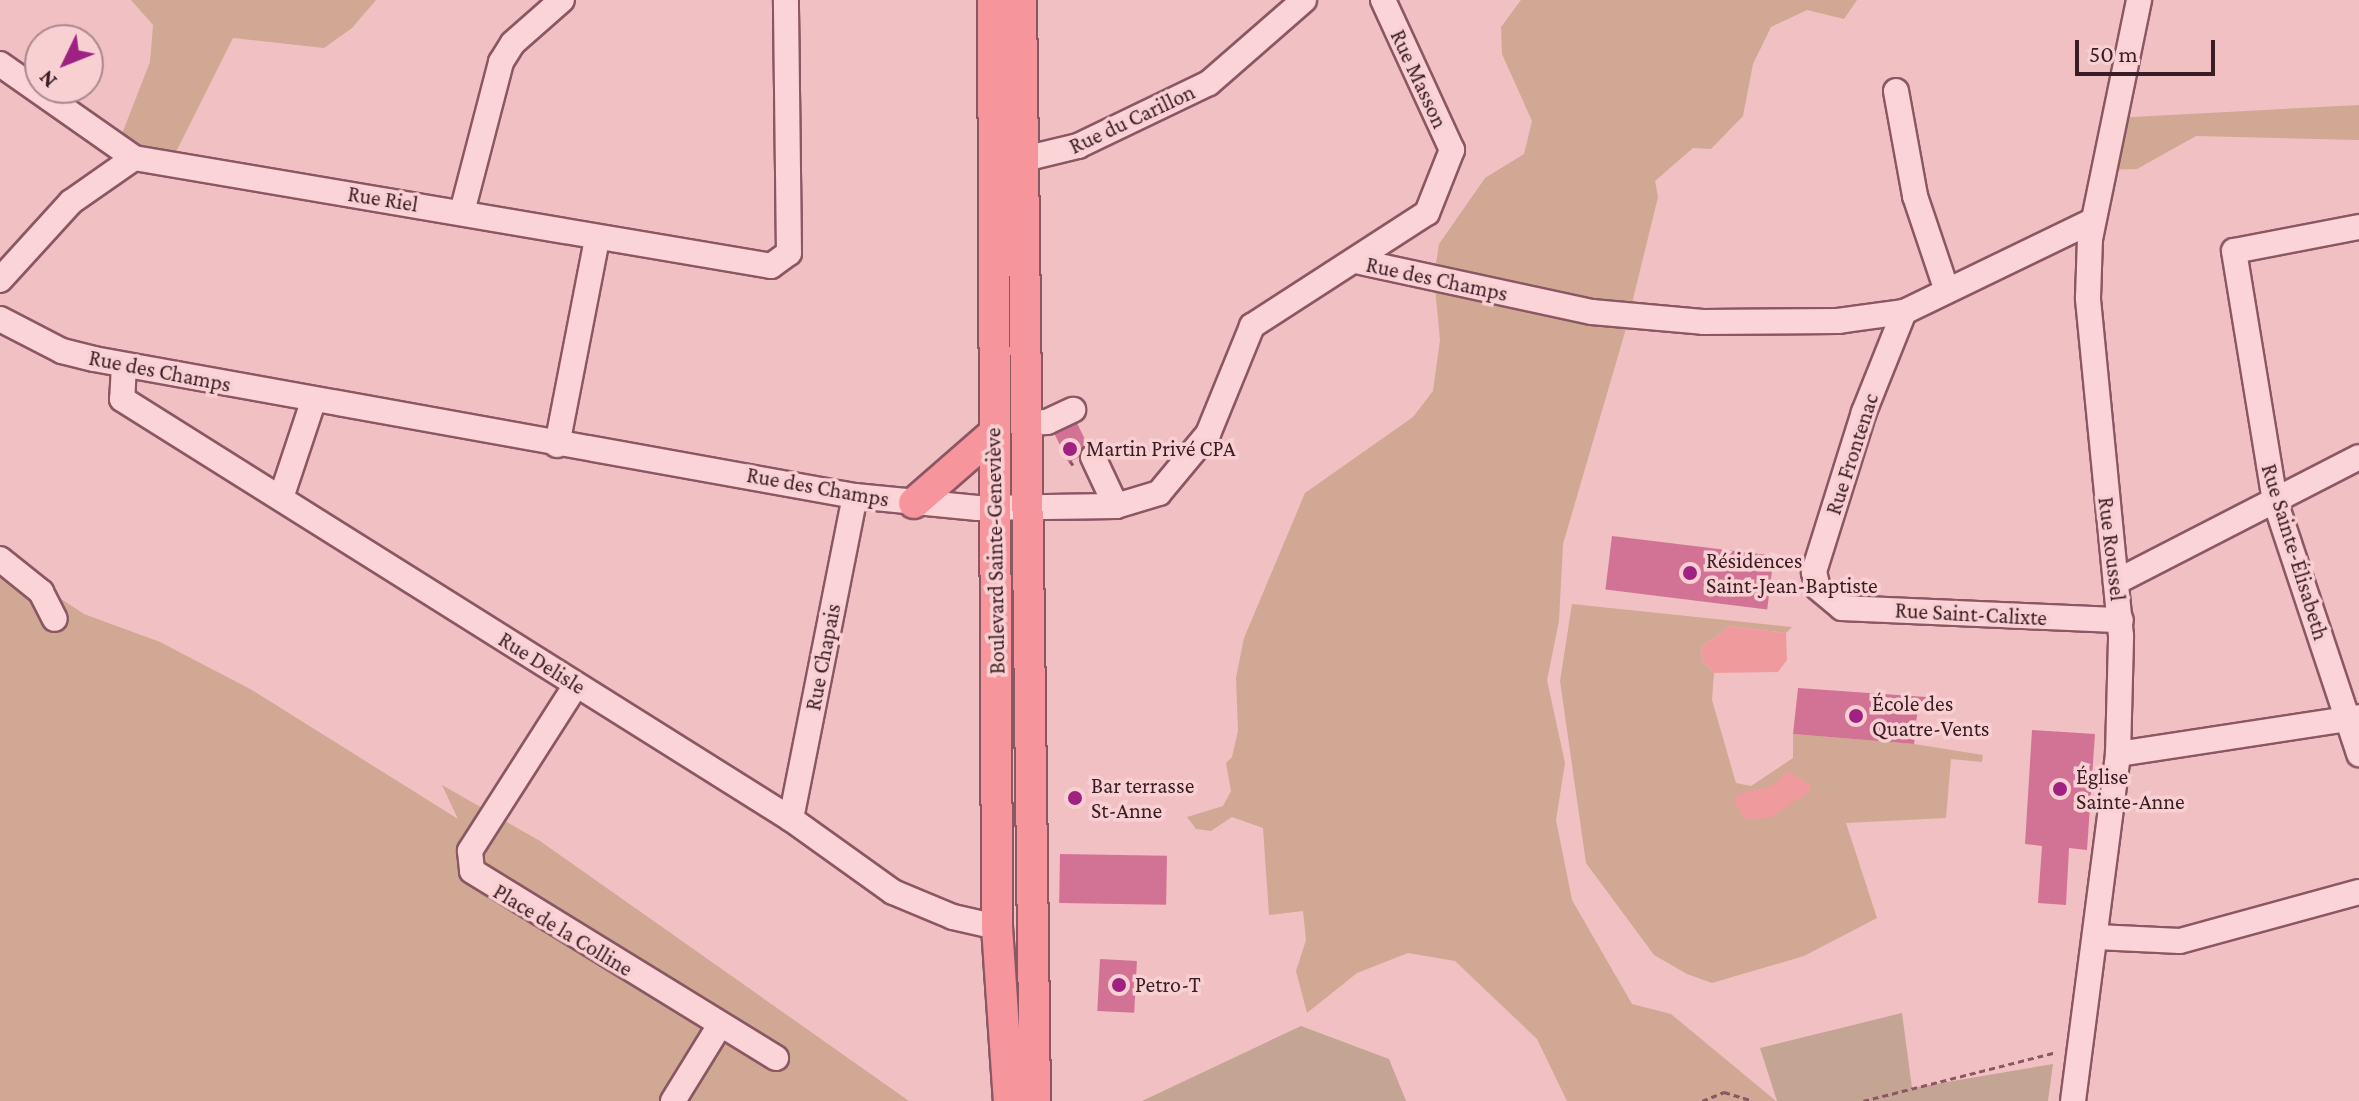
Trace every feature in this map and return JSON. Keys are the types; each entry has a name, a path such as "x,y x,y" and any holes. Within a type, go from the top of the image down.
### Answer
{"main road":[{"name":"Boulevard Sainte-Geneviève","path":"993,0 997,927 1009,1101"},
{"name":"Boulevard Sainte-Geneviève","path":"1021,0 1035,1101"},
{"path":"914,503 993,434"}],"street":[{"path":"462,212 501,62 513,43 562,0"},
{"name":"Rue Riel","path":"0,64 134,158 462,212 597,239 771,266 789,253 786,0"},
{"name":"Rue du Carillon","path":"1024,159 1078,146 1209,83 1304,0"},
{"name":"Rue Masson","path":"1356,261 1427,213 1452,150 1383,0"},
{"name":"Rue Roussel","path":"2073,1101 2118,754 2121,620 2088,298 2092,221 2139,0"},
{"path":"1896,91 1915,196 1947,291"},
{"path":"0,280 71,202 134,158"},
{"name":"Rue des Champs","path":"6,322 62,351 124,365 313,402 855,496 995,508 1116,506 1159,493 1208,434 1252,326 1356,261 1564,307 1643,317 1838,321 1904,312 2092,221"},
{"name":"Rue Sainte-Élisabeth","path":"2359,227 2234,251 2275,501 2353,718 2359,754"},
{"path":"557,445 597,239"},
{"name":"Rue Frontenac","path":"1824,596 1814,572 1864,412 1904,312"},
{"name":"Rue Delisle","path":"124,365 122,399 791,819 870,878 916,904 997,927"},
{"path":"281,498 313,402"},
{"path":"1028,423 1047,422 1073,410"},
{"path":"1093,457 1116,506"},
{"path":"2116,582 2359,457"},
{"name":"Rue Chapais","path":"791,819 855,496"},
{"path":"0,559 41,592 55,619"},
{"name":"Rue Saint-Calixte","path":"1824,596 1842,608 2121,620"},
{"name":"Place de la Colline","path":"576,685 470,851 472,871 776,1058"},
{"path":"2118,754 2353,718"},
{"path":"2096,937 2180,941 2359,892"},
{"path":"673,1101 720,1025"}],"path":[{"path":"1863,1101 2080,1046"},
{"path":"1702,1101 1724,1092 1753,1101"}],"shaded area":[{"path":"131,0 376,0 352,28 324,48 233,38 171,162 118,144 150,62 153,25"},
{"path":"1521,0 1857,0 1844,19 1807,10 1771,27 1753,64 1743,116 1711,149 1693,148 1655,181 1658,197 1625,332 1563,544 1559,621 1547,680 1565,763 1556,820 1572,900 1632,1004 1671,1014 1776,1101 1567,1101 1537,1039 1455,961 1408,953 1357,973 1307,1013 1296,971 1306,940 1303,911 1269,915 1263,828 1232,817 1211,831 1196,829 1187,817 1223,806 1231,791 1226,763 1232,757 1238,731 1236,678 1244,638 1305,493 1413,417 1433,391 1440,340 1434,277 1439,244 1485,178 1524,154 1532,121 1502,54 1501,27"},
{"path":"2359,105 2359,140 2196,136 2137,169 2104,170 2114,118"},
{"path":"0,559 84,614 160,642 252,690 458,819 442,785 540,841 909,1101 0,1101"},
{"path":"1572,604 1792,627 1786,633 1730,626 1701,647 1703,662 1714,673 1712,700 1736,783 1751,786 1793,758 1793,734 1914,744 1983,755 1982,762 1951,759 1946,818 1846,823 1877,918 1804,956 1712,983 1687,974 1654,955 1586,863 1560,681"},
{"path":"1902,1013 1912,1088 2053,1064 2048,1101 1777,1101 1760,1048"},
{"path":"1301,1026 1389,1059 1406,1101 1142,1101"}],"sand":[{"path":"1730,626 1786,633 1787,660 1778,672 1714,673 1703,662 1701,647"},
{"path":"1788,771 1812,786 1808,793 1769,818 1744,819 1734,801 1738,794 1772,786"}],"building":[{"path":"1076,421 1091,452 1068,463 1054,432"},
{"name":"Résidences Saint-Jean-Baptiste","path":"1612,536 1774,556 1767,609 1605,590"},
{"name":"École des Quatre-Vents","path":"1798,688 1926,697 1925,710 1918,710 1916,722 1930,724 1929,732 1916,730 1914,744 1793,734"},
{"name":"Église Sainte-Anne","path":"2032,730 2095,734 2087,850 2069,848 2066,905 2038,903 2042,846 2025,844"},
{"path":"1060,854 1167,856 1166,905 1059,903"},
{"name":"Petro-T","path":"1100,959 1137,961 1134,1013 1097,1011"}],"place":[{"name":"Martin Privé CPA","path":"1070,449"},
{"name":"Résidences Saint-Jean-Baptiste","path":"1690,573"},
{"name":"École des Quatre-Vents","path":"1856,716"},
{"name":"Église Sainte-Anne","path":"2060,789"},
{"name":"Bar terrasse St-Anne","path":"1075,798"},
{"name":"Petro-T","path":"1119,985"}]}
